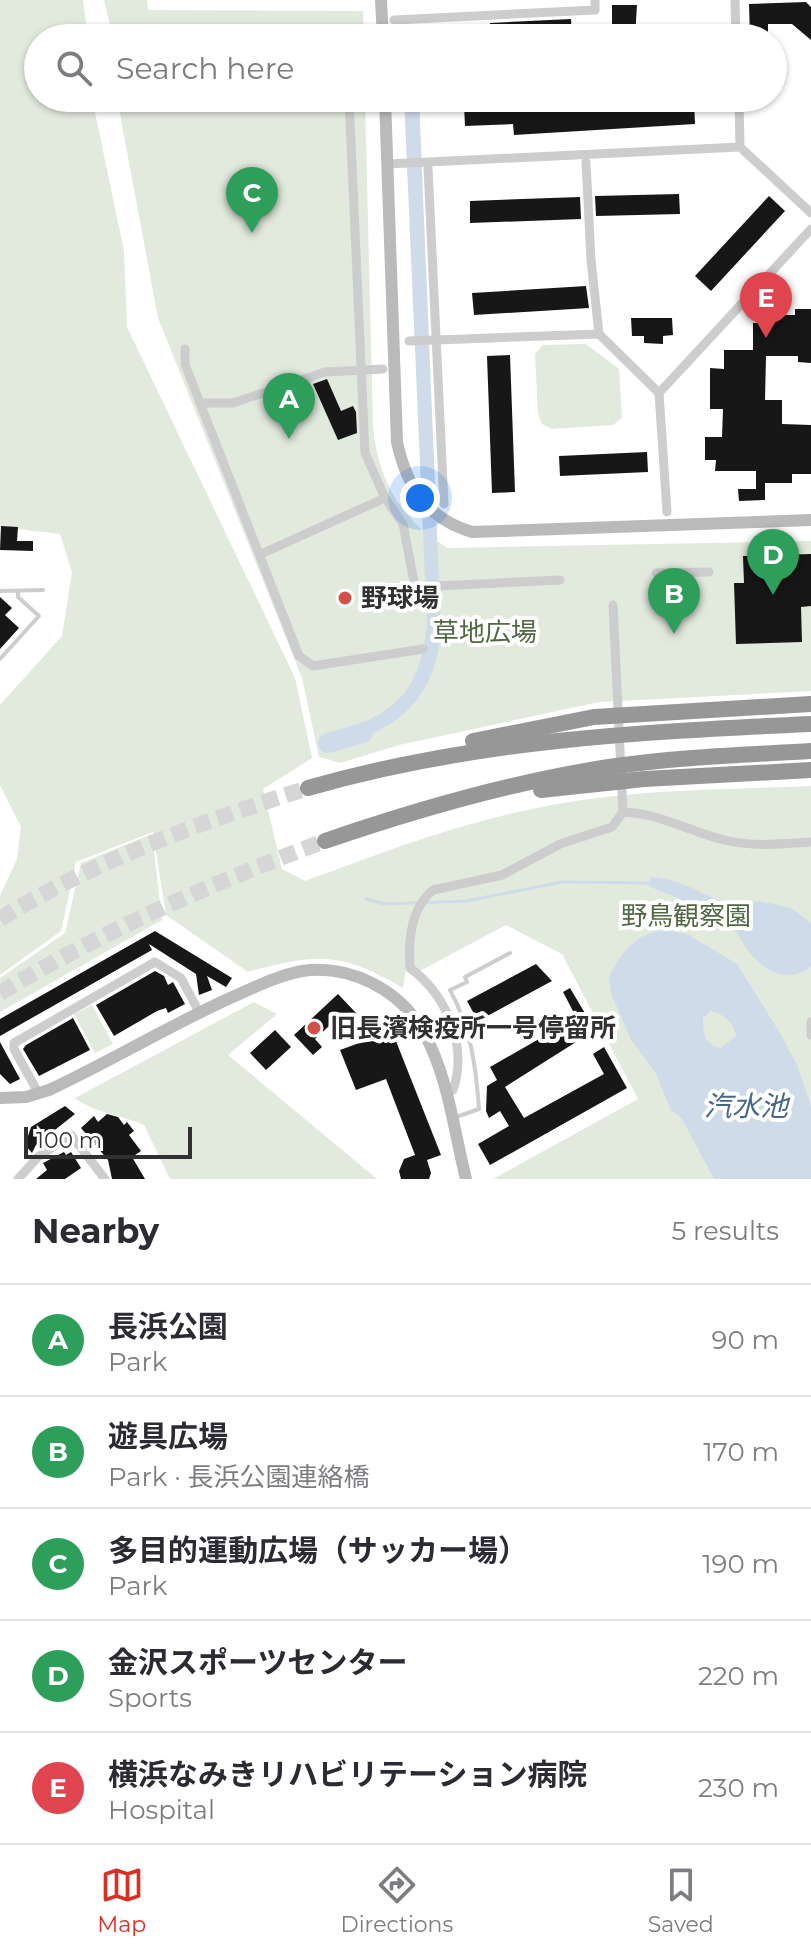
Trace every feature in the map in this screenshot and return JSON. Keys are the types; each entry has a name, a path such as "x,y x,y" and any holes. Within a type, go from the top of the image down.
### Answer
{"highway":[{"path":"308,788 489,736 594,717 811,704"},
{"path":"375,769 459,751 539,741 811,724"},
{"path":"325,841 463,797 611,767 811,751"},
{"path":"389,819 491,798 598,782 811,770"}],"street":[{"path":"381,0 382,24"},
{"path":"394,20 595,10 595,0"},
{"path":"735,0 736,24"},
{"path":"350,112 365,453 385,498 403,524 415,587 560,580"},
{"path":"386,112 397,442 409,485 419,499 444,521 472,532 811,520"},
{"path":"739,112 740,147 811,213"},
{"path":"388,164 426,165 740,147"},
{"path":"586,162 599,334 659,393 667,512"},
{"path":"426,165 444,504"},
{"path":"659,393 811,229"},
{"path":"409,341 599,334"},
{"path":"185,349 185,364 299,656 313,666 423,649"},
{"path":"200,403 233,403 325,372 383,369"},
{"path":"261,554 385,498"},
{"path":"656,573 709,572"},
{"path":"453,1090 457,1048 451,1018 430,986 410,968 408,947 419,907 433,890 502,875 560,844 612,827 623,812 613,605"},
{"path":"623,812 672,819 725,840 754,845 811,842"},
{"path":"39,1094 14,1049 14,1043 155,962 181,978 199,1012"},
{"path":"0,1098 39,1094 254,987 302,971 335,971 358,976 396,1000 422,1029 432,1048 466,1179"},
{"path":"811,1022 811,1035"},
{"path":"18,1179 38,1157 71,1135 102,1175 88,1179"}],"lane":[{"path":"0,591 43,590"},
{"path":"0,659 39,616 18,597 18,591"},
{"path":"451,1119 479,1109 476,1066 462,1011 450,990 467,982 465,977 510,953"}],"green space":[{"name":"野鳥観察園","path":"0,0 83,0 86,24 24,24 24,112 95,112 124,251 127,327 295,678 312,758 263,789 282,869 305,881 445,832 566,802 671,792 811,786 811,1179 493,1179 638,1099 562,954 506,925 416,973 406,969 403,988 362,967 328,959 292,961 248,972 166,915 153,832 76,862 61,931 0,975 0,896 17,859 21,827 0,785 0,705 62,636 72,572 60,534 0,527"},
{"path":"104,0 147,0 148,10 363,11 363,24 110,24"},
{"name":"草地広場","path":"120,112 365,112 373,425 380,463 394,497 417,525 448,548 811,541 811,691 599,702 399,745 340,763 319,757 302,678 158,318"},
{"path":"586,344 619,369 622,418 613,425 552,429 542,424 538,414 535,354 543,345"},
{"path":"152,834 162,920 0,1012 0,978 65,933 81,863"},
{"path":"254,1002 277,1014 228,1055 377,1179 170,1179 144,1125 75,1098"},
{"path":"92,1005 113,1044 95,1053 74,1014"}],"water":[{"path":"405,112 420,112 441,631 431,674 412,706 381,729 340,744 337,730 377,716 403,694 420,663 427,623"},
{"path":"651,877 696,890 720,902 718,908 693,904 648,886"},
{"path":"760,901 791,908 811,923 811,966 798,973 785,975 773,972 742,943 731,917 736,906"},
{"name":"汽水池","path":"664,930 687,934 737,964 797,1065 811,1106 811,1179 714,1179 682,1119 671,1110 656,1074 630,1038 611,993 609,977 619,960 637,940","holes":["711,1011 731,1023 736,1036 720,1048 708,1040 703,1028 703,1018"]}],"building":[{"path":"806,2 811,7 811,40 792,24 750,24 749,4"},
{"path":"612,5 637,5 636,24 612,24"},
{"path":"571,19 571,24 490,24"},
{"path":"464,112 694,112 695,124 514,135 513,124 465,126"},
{"path":"679,194 680,214 596,216 595,196"},
{"path":"769,196 785,211 711,291 695,276"},
{"path":"580,197 581,219 470,223 470,201"},
{"path":"586,286 589,308 474,315 472,293"},
{"path":"795,309 811,309 811,363 798,362 798,356 766,356 765,400 782,400 782,424 811,425 811,474 792,474 792,483 765,483 765,500 739,501 738,489 756,489 756,471 715,471 716,460 705,460 705,437 722,437 723,409 710,409 710,368 724,369 724,350 753,350 753,323 759,323 759,315 795,315"},
{"path":"631,318 672,318 673,335 663,336 663,344 644,343 644,336 632,336"},
{"path":"510,355 515,492 492,493 487,356"},
{"path":"327,379 341,411 353,406 356,412 357,433 338,440 313,384"},
{"path":"647,452 648,472 560,476 559,456"},
{"path":"1,526 18,527 17,541 33,541 33,551 0,550"},
{"path":"811,554 811,606 801,607 802,642 736,644 734,583 744,583 743,556"},
{"path":"0,597 12,608 5,615 19,628 0,649"},
{"path":"155,931 232,978 226,987 207,976 212,990 199,995 196,974 149,944 152,950 0,1036 0,1019"},
{"path":"536,964 552,981 478,1021 467,1001"},
{"path":"155,971 164,976 168,985 173,982 185,1004 168,1013 166,1008 157,1011 114,1036 96,1005"},
{"path":"570,988 595,1030 505,1087 524,1118 604,1074 593,1054 604,1047 627,1088 490,1165 478,1144 509,1126 500,1111 489,1118 486,1111 487,1086 497,1080 490,1067 546,1035 544,1031 574,1013 563,992"},
{"name":"旧長濱検疫所一号停留所","path":"338,994 357,1014 349,1022 342,1014 315,1039 322,1047 313,1055 294,1035"},
{"path":"73,1018 90,1050 39,1076 23,1049"},
{"path":"275,1030 291,1047 266,1070 250,1053"},
{"path":"392,1031 441,1155 427,1160 431,1173 429,1179 401,1179 399,1171 404,1159 415,1155 386,1079 356,1090 340,1050"},
{"path":"0,1042 20,1079 10,1084 0,1074"},
{"path":"65,1106 75,1114 36,1145 32,1153 25,1145 31,1127"},
{"path":"107,1114 118,1117 124,1125 127,1122 134,1131 129,1135 141,1151 132,1157 145,1179 112,1179 108,1160 81,1128 94,1116 98,1122"},
{"path":"64,1152 66,1155 71,1152 81,1168 65,1179 36,1179 47,1170 43,1163"}],"waterway":[{"path":"328,743 363,733"},
{"path":"366,899 385,904 466,901 562,882 649,883"}],"tunnel":[{"path":"0,919 74,878 150,844 308,788"},
{"path":"0,993 78,949 159,910 325,841"}],"place":[{"name":"多目的運動広場（サッカー場）","path":"252,233"},
{"name":"横浜なみきリハビリテーション病院","path":"766,338"},
{"name":"長浜公園","path":"289,439"},
{"name":"金沢スポーツセンター","path":"773,595"},
{"name":"野球場","path":"345,598"},
{"name":"遊具広場","path":"674,634"},
{"name":"旧長濱検疫所一号停留所","path":"314,1028"}]}
